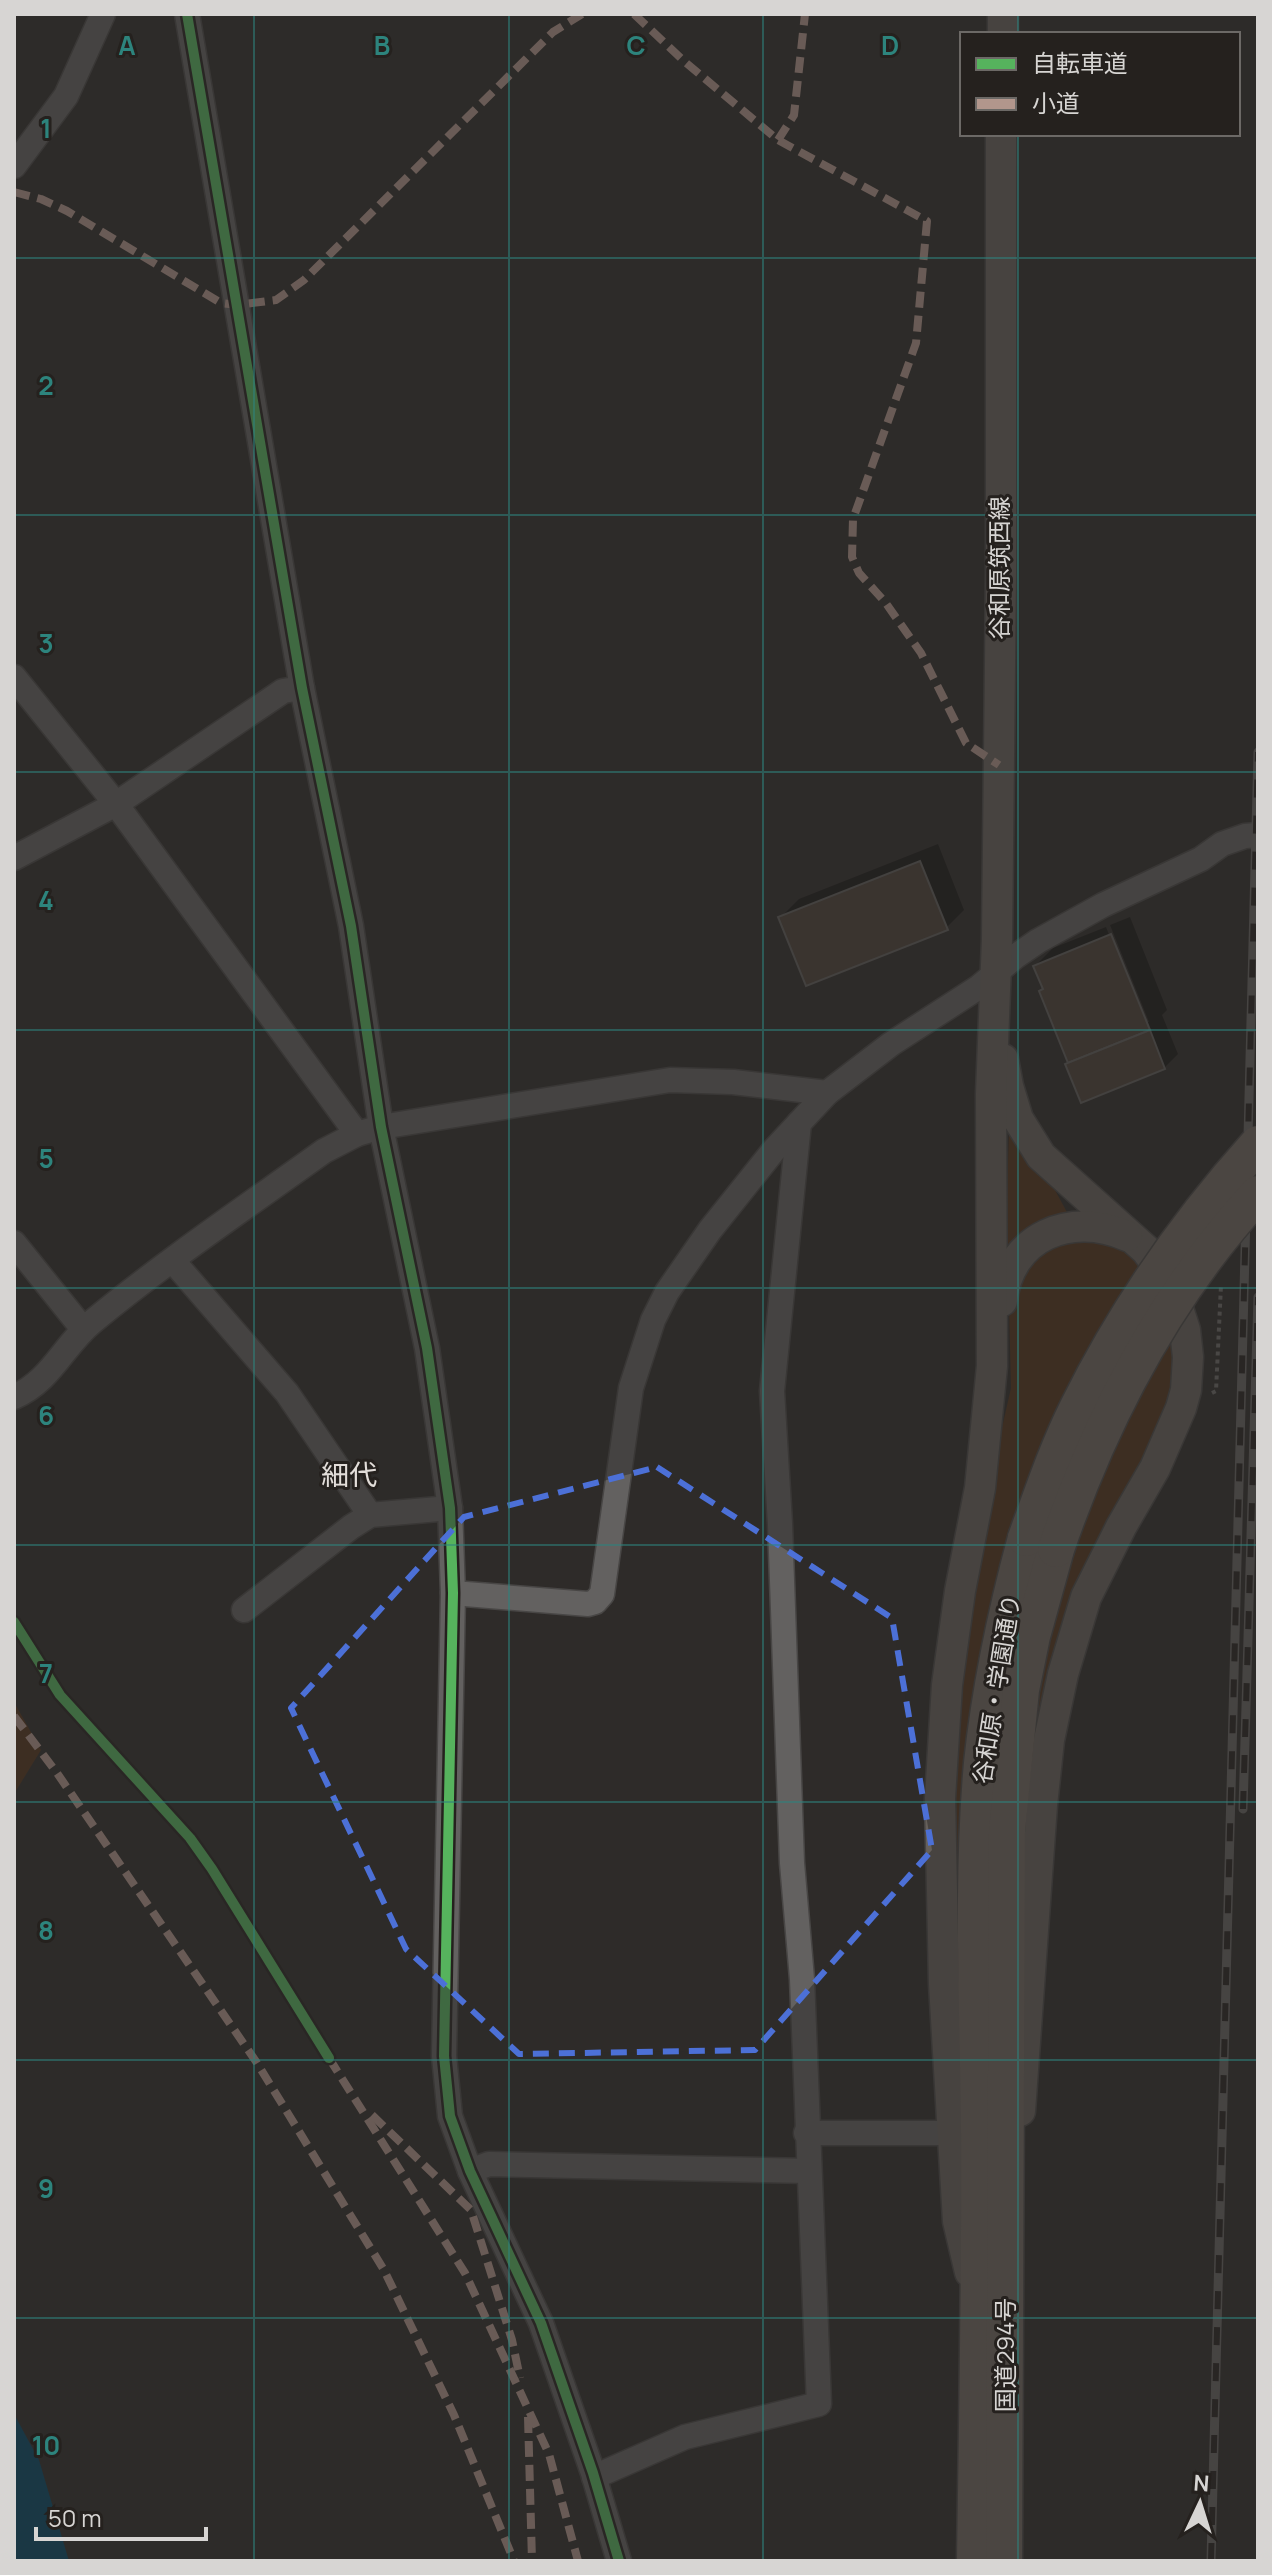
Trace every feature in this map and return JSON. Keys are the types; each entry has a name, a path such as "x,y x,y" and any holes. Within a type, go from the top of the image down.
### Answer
{"highway":[{"name":"谷和原・学園通り","path":"977,2301 980,2138 1021,1690 1032,1636 1041,1544 1078,1408 1129,1316 1190,1226 1258,1144"},
{"name":"谷和原・学園通り","path":"1041,1544 1158,1328 1197,1270 1258,1194"},
{"name":"国道294号","path":"980,2138 1004,2561"},
{"name":"国道294号","path":"975,2561 977,2301"}],"main road":[{"name":"谷和原筑西線","path":"996,1002 1001,572 1001,136"},
{"path":"996,1002 1008,1086 1025,1132 1053,1169 1146,1250 1173,1290 1185,1330 1188,1357 1186,1390 1170,1438 1086,1597 1063,1674 1049,1740 1042,1805 1022,2106 980,2138 944,1984 940,1798 947,1685 960,1591 980,1488 992,1366 991,1094 996,1002"},
{"path":"992,1366 1007,1273 1025,1248 1053,1232 1075,1226 1114,1231 1134,1240"}],"street":[{"path":"14,166 66,96 103,14"},
{"path":"187,14 302,688 351,926 381,1127 427,1348 450,1508 453,1593 444,2056 450,2116 470,2171 541,2323 594,2477 619,2561"},
{"path":"14,677 116,804 357,1134"},
{"path":"14,858 116,804 283,691 302,688"},
{"path":"453,1593 588,1604 595,1602 602,1594 628,1402 653,1320 667,1292 710,1230 827,1093 891,1044 979,987 1038,941 1103,905 1201,859 1222,844 1258,835"},
{"path":"14,1397 31,1390 41,1381 83,1329 324,1151 357,1134 381,1127 670,1080 733,1082 827,1093"},
{"path":"594,2477 685,2437 819,2404 802,1979 792,1863 772,1391 799,1123"},
{"path":"14,1243 83,1329"},
{"path":"173,1261 287,1393 370,1515"},
{"path":"244,1610 370,1515 450,1508"},
{"path":"806,2133 980,2138"},
{"path":"470,2171 489,2164 809,2171"}],"path":[{"path":"1216,1391 1222,1276"}],"highlighted area":[{"path":"657,1467 892,1618 932,1850 755,2050 519,2054 406,1949 291,1708 464,1517"}],"shaded area":[{"path":"1009,1131 1049,1179 1069,1216 1005,1260"},
{"path":"1064,1236 1118,1243 1143,1265 962,1981 948,1863 950,1789 980,1525 1011,1388 1009,1303 1022,1263"},
{"path":"1174,1328 1174,1402 1095,1561 1023,1978 1019,1818 1043,1635 1107,1454"},
{"path":"14,1702 41,1750 14,1794"}],"water":[{"path":"14,2414 39,2460 69,2561 14,2561"}],"building":[{"path":"920,861 948,930 806,986 778,917"},
{"path":"1111,934 1150,1030 1068,1063 1039,991 1043,989 1033,966"},
{"path":"1150,1030 1165,1069 1081,1103 1065,1064"}],"railway":[{"path":"1211,2561 1258,752"},
{"path":"1243,1809 1258,1297"}],"marked path":[{"path":"14,192 41,199 67,211 221,303 237,305 276,300 304,280 553,32 582,14"},
{"path":"634,14 685,62 778,140 927,221 916,343 853,519 852,557 859,573 885,602 921,653 966,743 999,765"},
{"path":"778,140 794,115 805,14"},
{"path":"14,1716 57,1773 257,2063 384,2270 454,2415 514,2561"},
{"path":"329,2058 465,2273 549,2454 578,2561"},
{"path":"372,2115 471,2210 512,2340 520,2378"},
{"path":"528,2417 532,2561"}],"cycle path":[{"path":"187,14 302,688 351,926 381,1127 427,1348 450,1508 453,1593 444,2056 450,2116 470,2171 541,2323 593,2473 619,2561"},
{"path":"14,1622 60,1695 190,1838 329,2058"}],"district":[{"name":"細代","path":"349,1475"}]}
